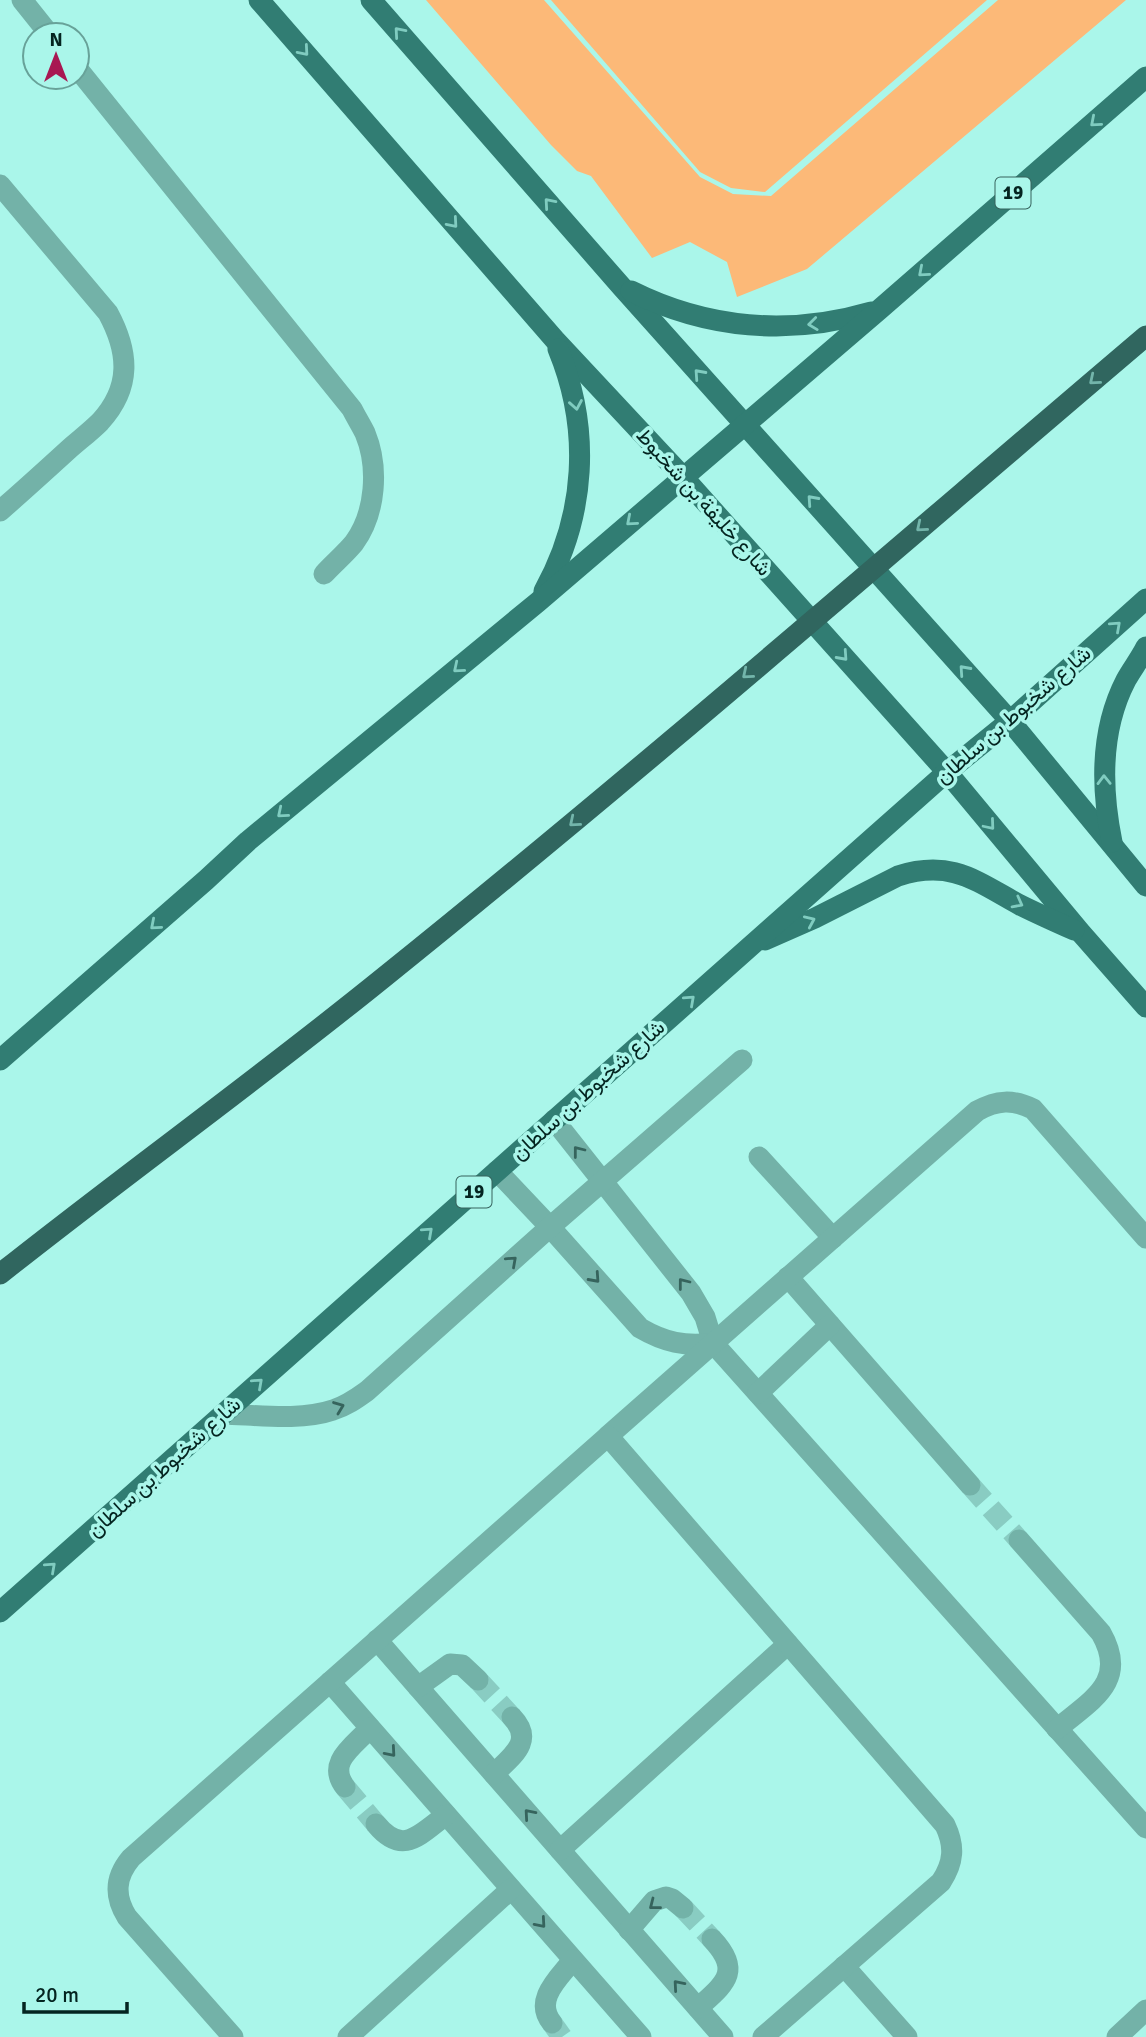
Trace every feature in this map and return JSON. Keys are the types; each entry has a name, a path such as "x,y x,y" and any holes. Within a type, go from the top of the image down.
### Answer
{"highway":[{"path":"0,1274 212,1113 548,844 1146,336"}],"main road":[{"name":"شارع خليفة بن شخبوط","path":"259,0 555,340 683,477 947,772 1146,1007"},
{"path":"371,0 621,286 1010,721 1146,886"},
{"name":"19","path":"0,1060 248,841 538,602 1146,77"},
{"path":"621,286 683,313 750,326 816,324 848,319 880,309"},
{"path":"538,602 567,539 577,498 580,470 580,443 573,390 555,340"},
{"name":"شارع شخبوط بن سلطان","path":"0,1612 947,772 1010,721 1146,599"},
{"path":"1113,847 1105,810 1103,773 1108,736 1126,682 1146,647"},
{"path":"729,965 753,945 815,918 898,876 926,870 956,872 971,877 1025,907 1081,933"}],"lane":[{"path":"22,0 39,21"},
{"path":"91,85 352,409 365,434 373,461 373,489 367,516 355,541 324,574"},
{"path":"0,185 107,313 119,334 124,357 123,381 114,402 100,421 0,511"},
{"path":"223,1415 316,1415 352,1402 742,1059"},
{"path":"233,2037 120,1906 118,1880 131,1858 977,1111 990,1104 1005,1101 1020,1102 1034,1109 1146,1238"},
{"path":"554,1120 691,1293 705,1317 713,1343 1146,1828"},
{"path":"759,1157 833,1238"},
{"path":"497,1171 640,1328 657,1338 675,1343 694,1346 713,1343"},
{"path":"788,1277 970,1485"},
{"path":"758,1393 830,1325"},
{"path":"608,1436 945,1825 951,1839 953,1854 949,1869 941,1882 763,2037"},
{"path":"1019,1540 1101,1633 1109,1646 1112,1662 1109,1679 1100,1692 1057,1729"},
{"path":"377,1640 723,2037"},
{"path":"560,1850 788,1644"},
{"path":"418,1687 450,1664 463,1665 478,1680"},
{"path":"330,1682 641,2037"},
{"path":"494,1774 522,1742 521,1728 512,1717"},
{"path":"345,1787 337,1770 339,1764 342,1757 370,1728"},
{"path":"376,1824 390,1838 406,1842 446,1815"},
{"path":"348,2037 511,1889"},
{"path":"629,1930 654,1902 660,1899 672,1899 683,1908"},
{"path":"698,2008 723,1985 726,1976 726,1958 712,1939"},
{"path":"552,2023 546,2016 545,1999 573,1960"},
{"path":"844,1966 907,2037"},
{"path":"1117,2037 1146,2010"}],"shaded area":[{"path":"426,0 544,0 700,177 733,194 771,196 998,0 1126,0 807,269 737,297 727,262 690,242 652,258 591,176 577,171 551,145"},
{"path":"551,0 987,0 765,192 731,188 700,172"}],"tunnel":[{"path":"970,1485 1019,1540"},
{"path":"478,1680 512,1717"},
{"path":"345,1787 376,1824"},
{"path":"683,1908 712,1939"},
{"path":"552,2023 562,2037"}]}
